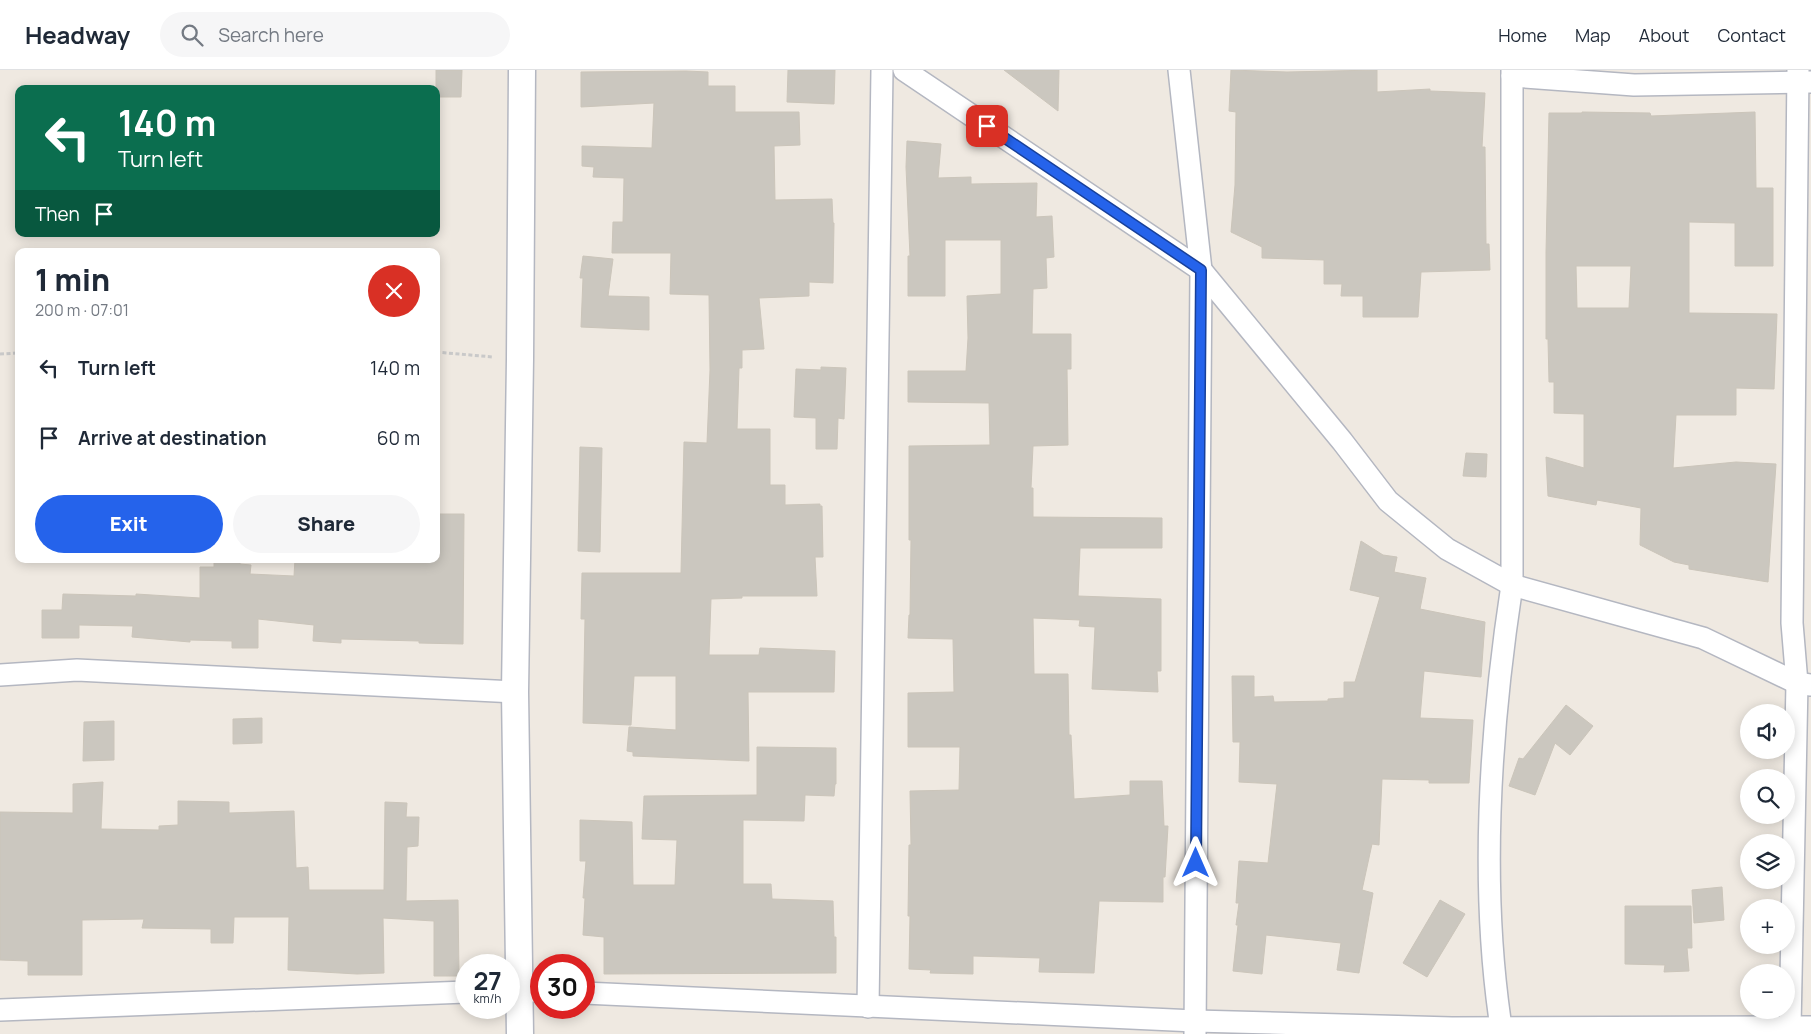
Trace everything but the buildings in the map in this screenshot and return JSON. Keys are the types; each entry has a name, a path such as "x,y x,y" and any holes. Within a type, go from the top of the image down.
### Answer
{"street":[{"path":"520,1034 523,991 515,692 522,70"},
{"path":"868,1007 882,70"},
{"path":"904,70 1201,270 1342,441 1388,501 1447,548 1512,585 1703,638 1804,684"},
{"path":"1178,70 1201,270 1195,1028"},
{"path":"595,994 868,1007 1195,1028 1800,1027 1804,684 1792,623 1802,78 1634,85 1512,73 1512,585 1501,661 1493,752 1490,909 1494,979 1501,1027"},
{"path":"0,675 77,670 515,692"},
{"path":"0,1010 455,992"}],"path":[{"path":"440,352 520,359"},
{"path":"0,354 15,353"}],"route":[{"path":"987,126 1201,270 1196,863"}]}
